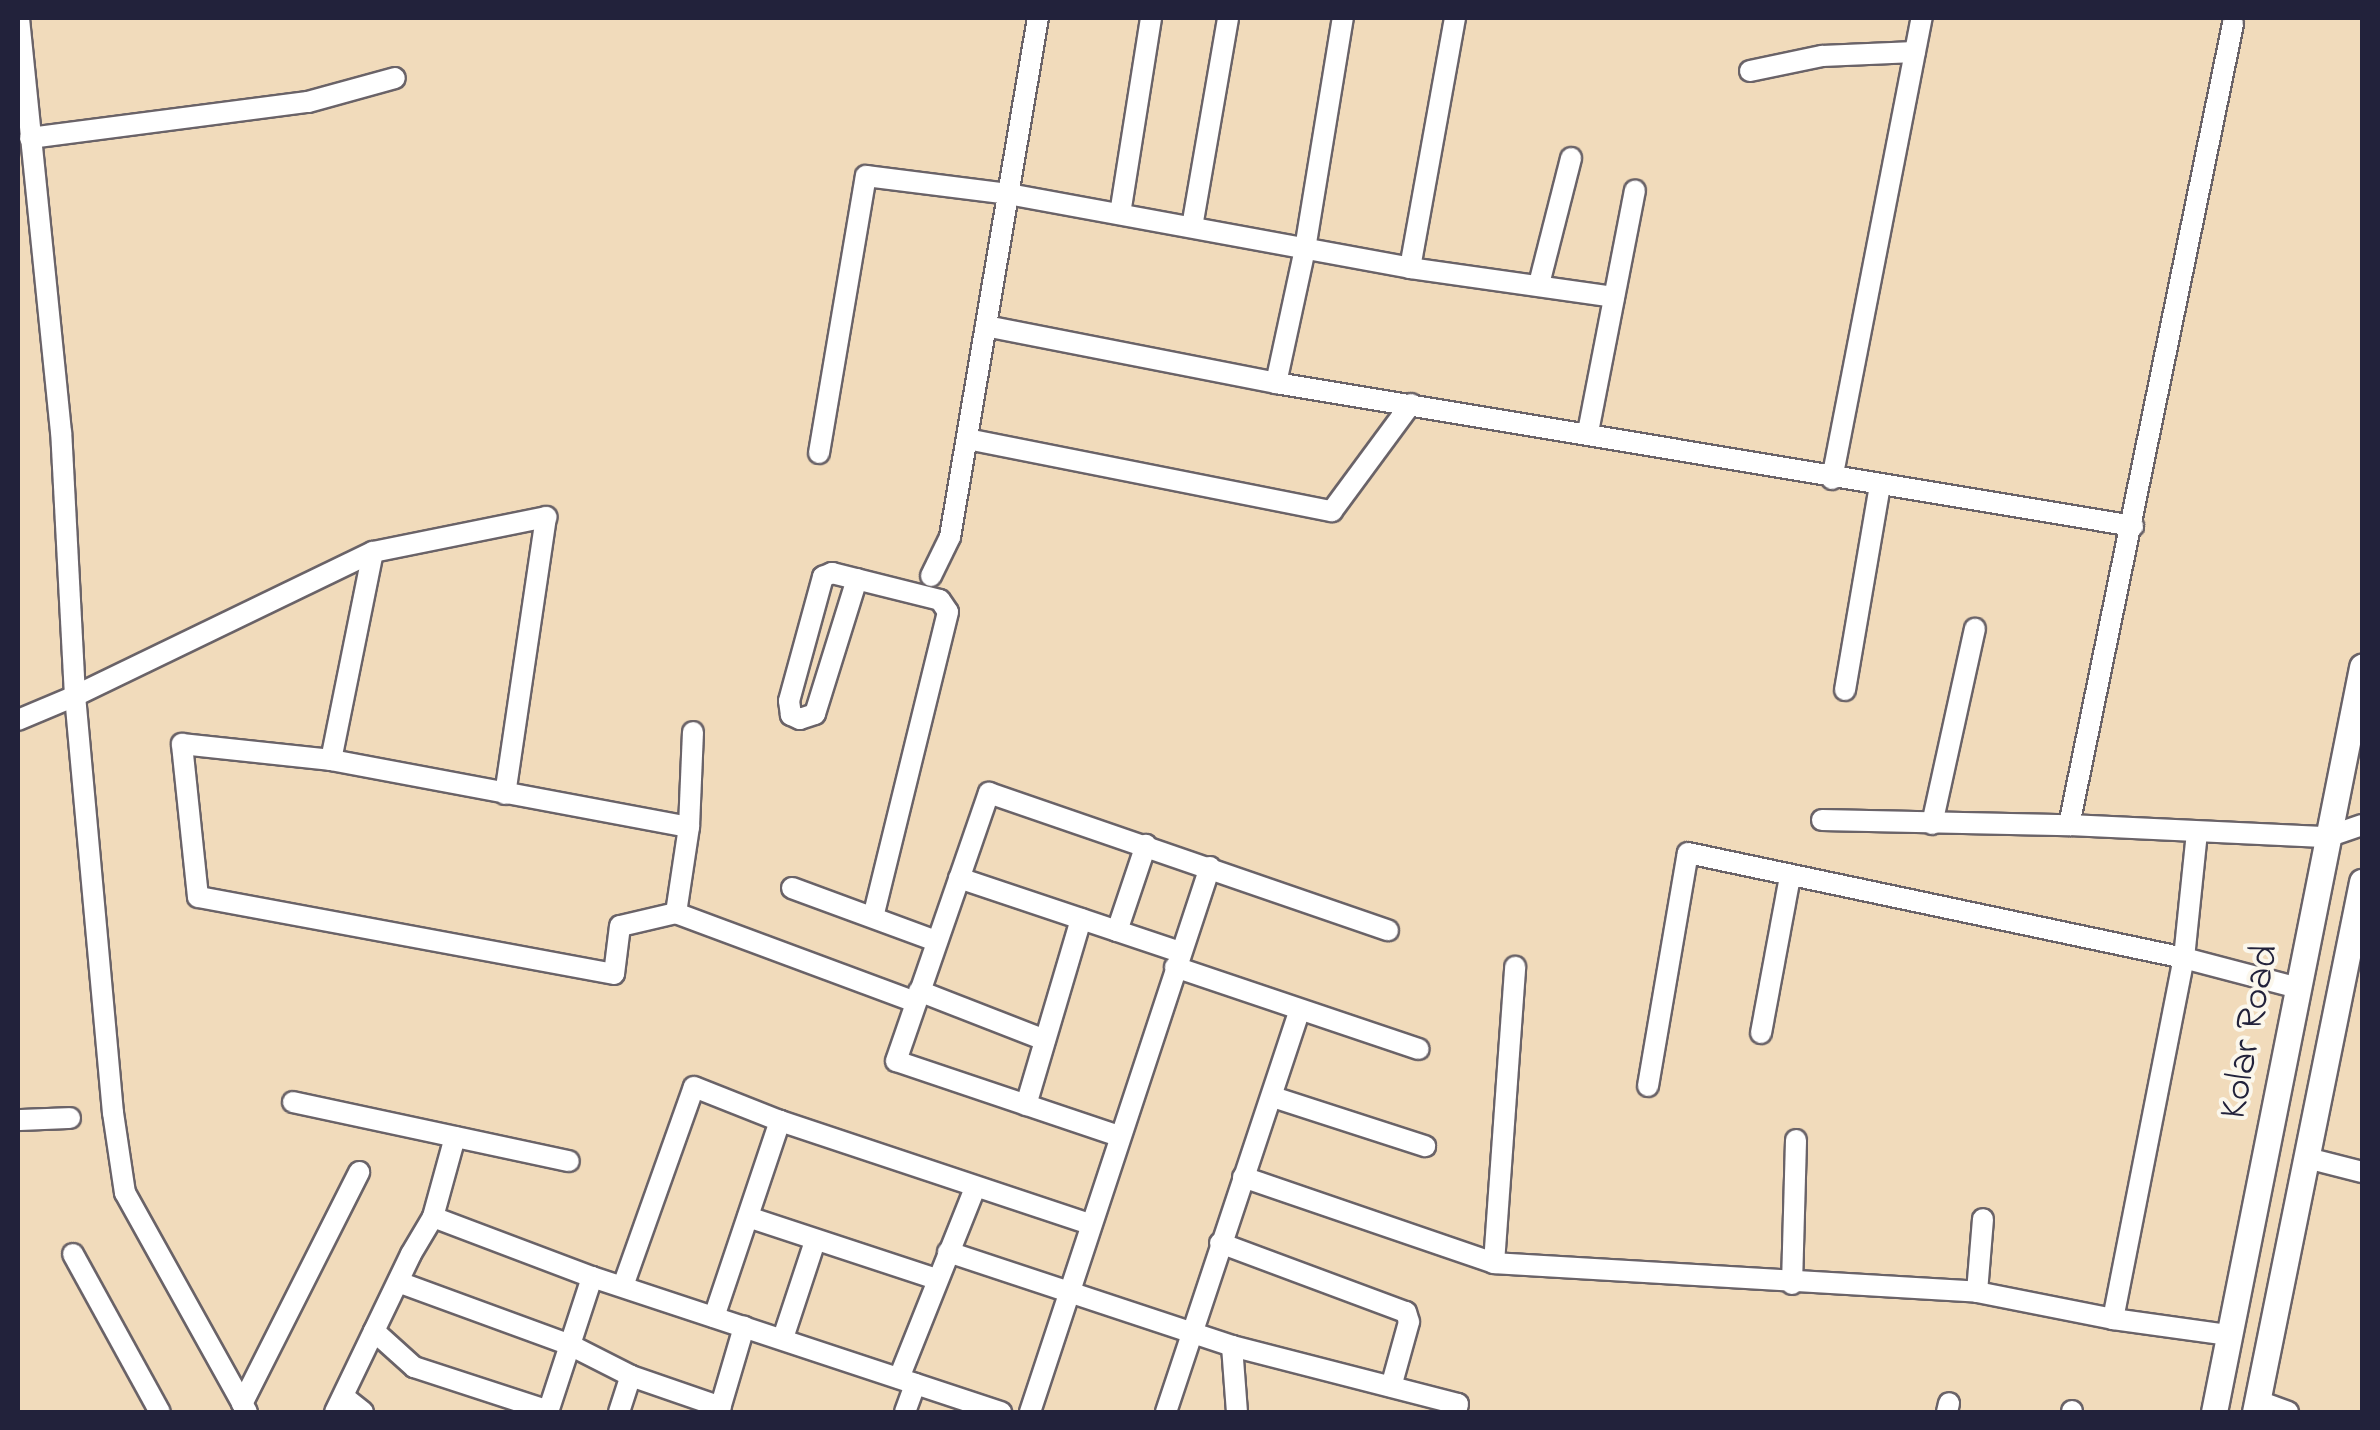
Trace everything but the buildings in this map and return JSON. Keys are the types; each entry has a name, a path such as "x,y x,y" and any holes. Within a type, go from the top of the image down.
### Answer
{"main road":[{"name":"Kolar Road","path":"2214,1412 2362,667"},
{"name":"Kolar Road","path":"2256,1407 2362,882"}],"street":[{"path":"19,18 60,432 75,696 109,1074 125,1193 244,1408"},
{"path":"931,576 950,536 1038,18"},
{"path":"1120,214 1150,18"},
{"path":"1192,227 1228,18"},
{"path":"1276,383 1305,250 1343,18"},
{"path":"1410,268 1455,18"},
{"path":"1832,479 1922,18"},
{"path":"2069,825 2233,24"},
{"path":"1750,71 1790,59 1915,52"},
{"path":"30,138 308,102 395,78"},
{"path":"1538,284 1571,158"},
{"path":"819,453 866,176 1008,194 1410,268 1614,297"},
{"path":"1588,432 1635,191"},
{"path":"986,326 1276,383 1588,432 1832,479 2133,526"},
{"path":"967,439 1332,511 1411,404"},
{"path":"1845,690 1880,486"},
{"path":"18,720 373,552 546,517 505,794"},
{"path":"331,760 373,552"},
{"path":"857,579 815,714 800,719 791,714 789,702 819,583 832,573 857,579 940,600 948,612 874,917"},
{"path":"1932,824 1975,629"},
{"path":"676,913 688,827 693,732"},
{"path":"688,827 331,760 182,744 198,897 614,974 620,926 676,913 1045,1040"},
{"path":"1118,1136 896,1061 988,793 1388,930"},
{"path":"1822,820 2069,825 2327,837 2362,825"},
{"path":"2113,1319 2184,958 2196,833"},
{"path":"1116,931 1146,845"},
{"path":"1648,1086 1688,852 1790,878 2184,958 2298,988"},
{"path":"1030,1412 1210,867"},
{"path":"959,878 1116,931 1300,1010 1419,1049"},
{"path":"1761,1033 1790,878"},
{"path":"792,888 936,941"},
{"path":"1026,1105 1081,919"},
{"path":"1494,1263 1515,967"},
{"path":"1166,1412 1300,1010"},
{"path":"623,1286 694,1087 780,1121 1090,1224"},
{"path":"1273,1097 1425,1146"},
{"path":"293,1102 569,1162"},
{"path":"18,1120 70,1118"},
{"path":"714,1317 780,1121"},
{"path":"363,1412 340,1405 374,1330 401,1283 410,1254 433,1217 455,1137"},
{"path":"1792,1284 1796,1140"},
{"path":"2307,1158 2362,1172"},
{"path":"244,1408 359,1172"},
{"path":"1243,1178 1494,1263 1792,1284 1978,1292 2113,1319 2229,1335"},
{"path":"905,1412 907,1381 936,1279 976,1188"},
{"path":"433,1217 592,1277 1001,1412"},
{"path":"748,1218 936,1279"},
{"path":"1978,1292 1983,1219"},
{"path":"783,1338 815,1241"},
{"path":"1220,1243 1406,1312 1409,1322 1391,1387"},
{"path":"948,1252 1232,1346 1458,1404 1456,1412"},
{"path":"72,1254 160,1412"},
{"path":"374,1330 414,1367 549,1412 592,1277"},
{"path":"401,1283 570,1345 631,1376 720,1410 744,1328"},
{"path":"1232,1346 1236,1412"},
{"path":"620,1412 631,1376"},
{"path":"2256,1407 2288,1412"}]}
